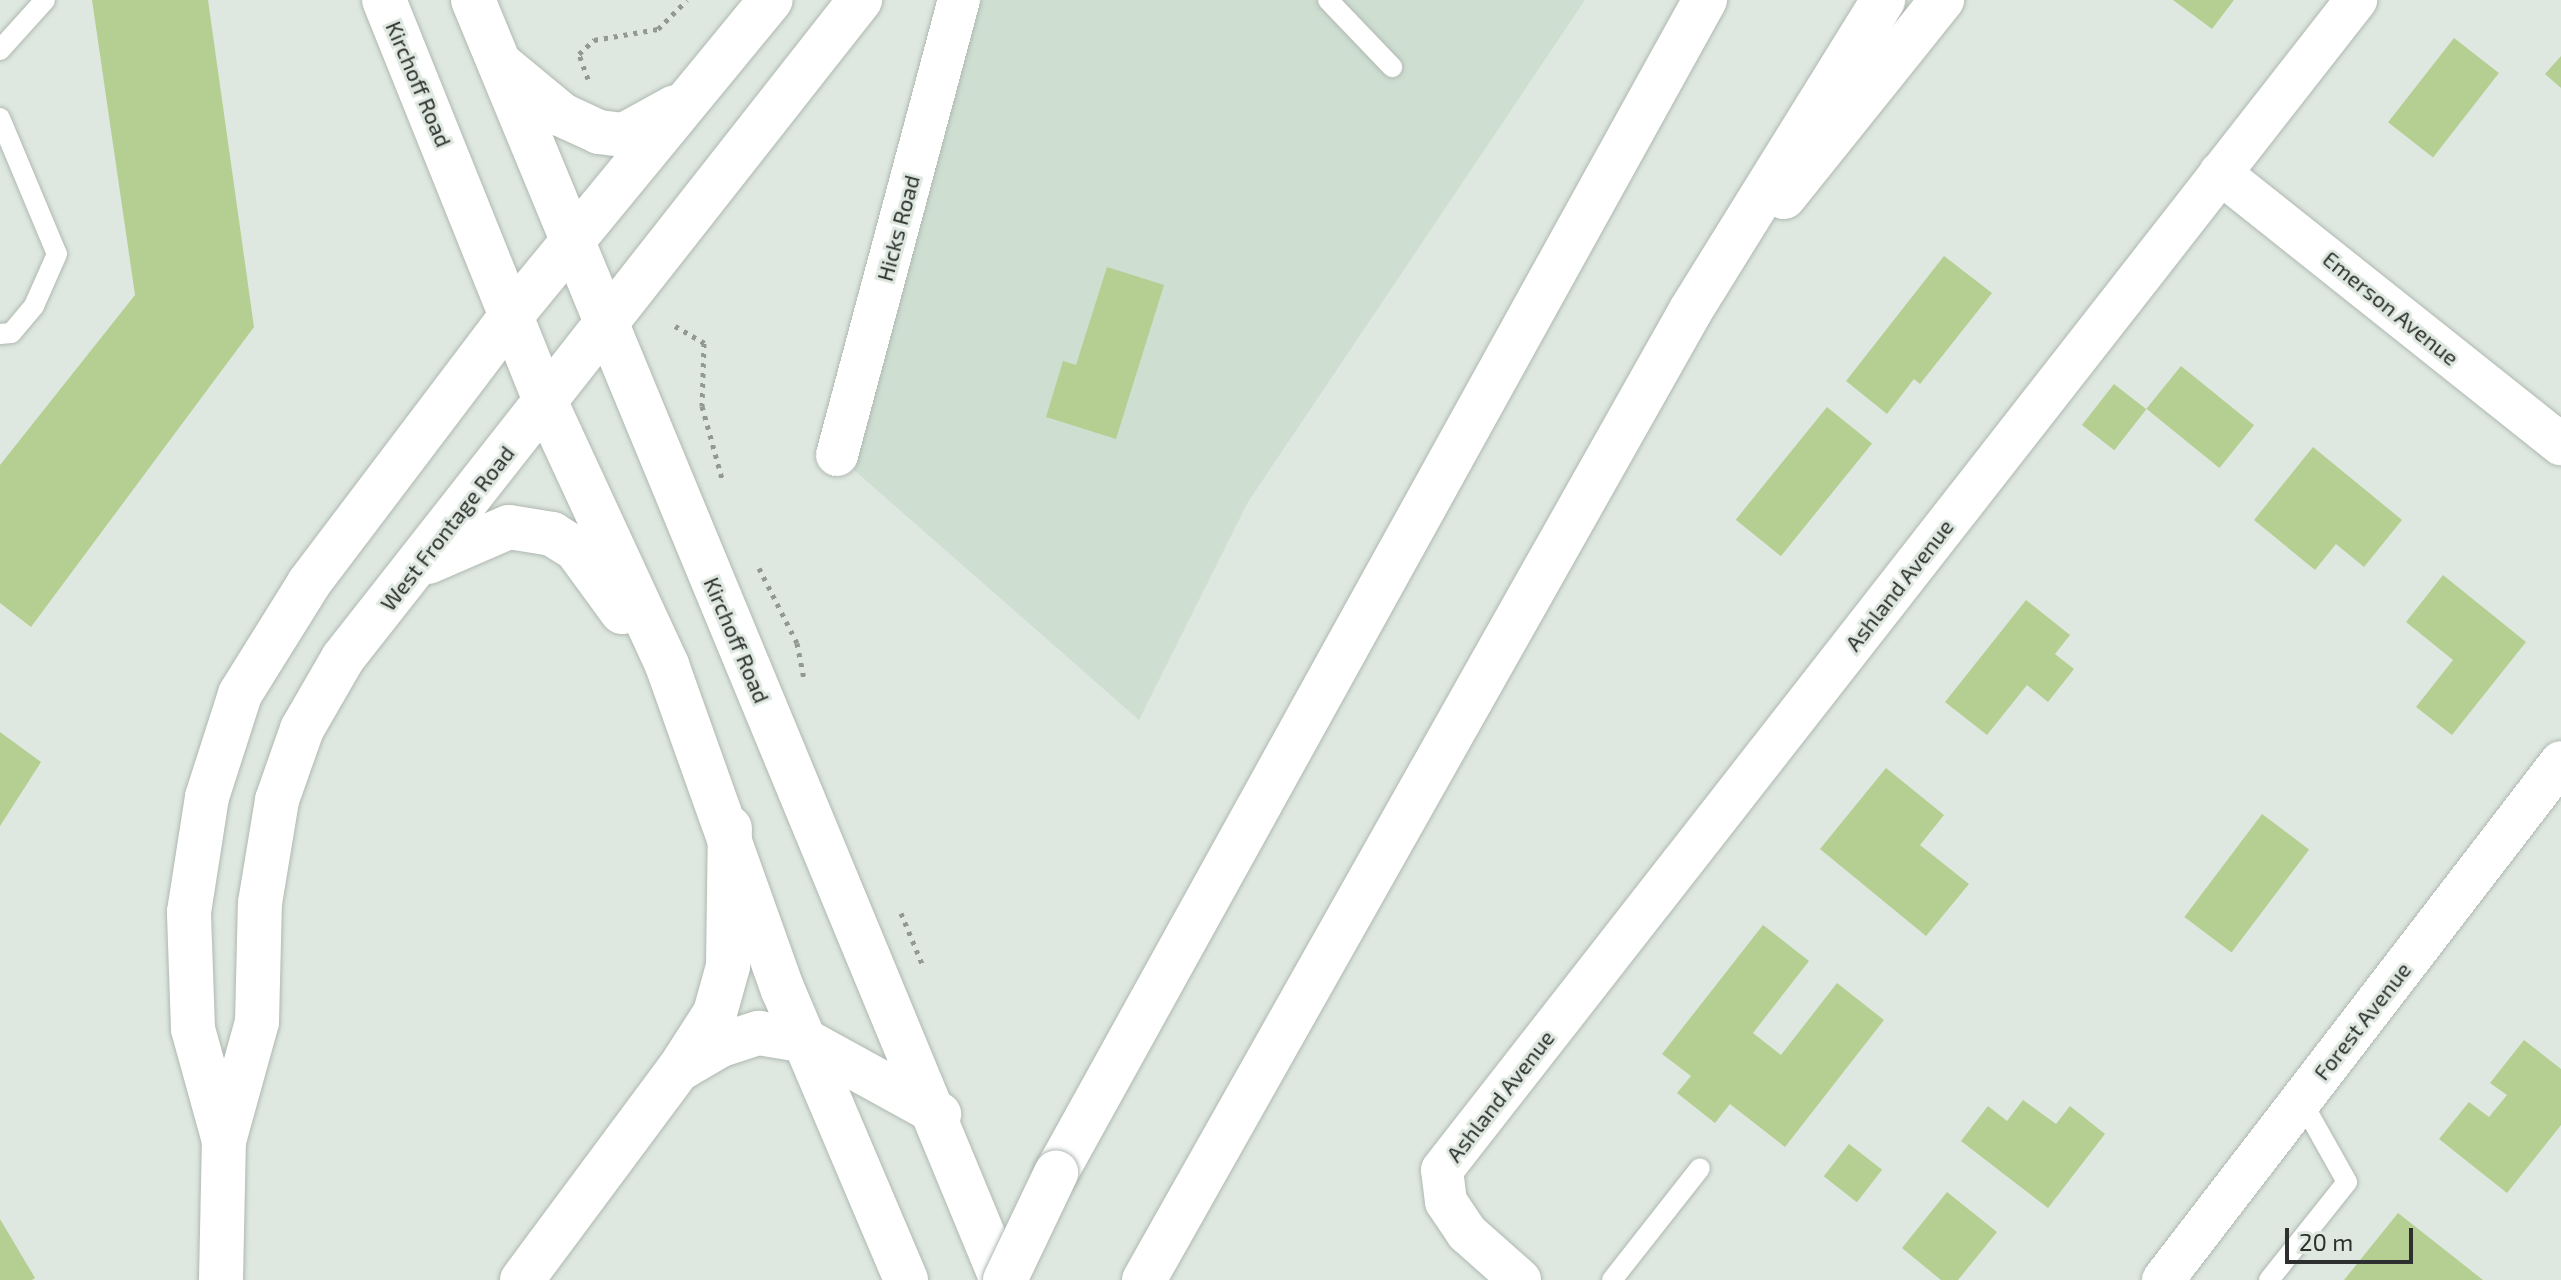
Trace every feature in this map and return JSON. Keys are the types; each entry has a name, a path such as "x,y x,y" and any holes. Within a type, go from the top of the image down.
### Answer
{"main road":[{"name":"Kirchoff Road","path":"384,0 546,403 667,665 730,828 806,1041 906,1280"},
{"name":"Kirchoff Road","path":"473,0 604,328 939,1114 1004,1280"},
{"name":"West Frontage Road","path":"221,1280 224,1141 257,1022 260,903 277,800 302,729 343,658 860,0"},
{"path":"1004,1280 1056,1173 1705,0"},
{"path":"1144,1280 1691,310 1883,0"},
{"path":"1691,310 1942,0"},
{"name":"West Frontage Road","path":"224,1141 193,1029 189,912 207,797 240,694 309,583 511,316 691,98 754,8"},
{"path":"499,62 562,115 599,132 624,135 691,98"},
{"path":"412,572 469,538 509,527 552,534 576,549 667,665"},
{"path":"522,1280 678,1070 715,1013 728,966 730,828"},
{"path":"678,1070 759,1033 806,1041 939,1114"}],"street":[{"name":"Hicks Road","path":"837,455 959,0"},
{"name":"Ashland Avenue","path":"1520,1280 1467,1233 1446,1202 1442,1170 2356,0"},
{"name":"Emerson Avenue","path":"2220,173 2561,444"},
{"name":"Forest Avenue","path":"2163,1280 2561,762"}],"lane":[{"path":"0,50 45,0"},
{"path":"1328,0 1392,67"},
{"path":"0,118 57,254 34,306 11,333 0,334"},
{"path":"2269,1280 2347,1182 2301,1100"},
{"path":"1612,1280 1700,1168"}],"path":[{"path":"591,96 579,54 594,40 658,29 687,0"}],"shaded area":[{"path":"959,0 1585,0 1248,502 1139,720 837,455"}],"building":[{"path":"92,0 208,0 254,327 31,627 0,603 0,465 135,295"},
{"path":"2173,0 2234,0 2212,29"},
{"path":"2454,38 2499,73 2433,157 2388,122"},
{"path":"2561,56 2561,88 2545,74"},
{"path":"1944,256 1992,293 1920,384 1914,379 1887,414 1846,381"},
{"path":"1107,267 1164,285 1116,439 1046,417 1063,361 1076,365"},
{"path":"2181,366 2254,425 2219,468 2146,409"},
{"path":"2114,384 2146,409 2114,450 2082,425"},
{"path":"1827,407 1872,444 1781,556 1736,520"},
{"path":"2313,447 2402,520 2364,567 2336,544 2315,570 2254,520"},
{"path":"2443,575 2526,642 2452,735 2416,707 2453,660 2406,622"},
{"path":"2026,600 2070,635 2055,654 2074,669 2048,702 2027,685 1987,735 1945,702"},
{"path":"0,732 41,762 0,826"},
{"path":"1886,768 1944,815 1920,845 1969,884 1926,936 1820,849"},
{"path":"2262,814 2309,850 2231,953 2184,917"},
{"path":"1763,925 1809,961 1753,1033 1781,1055 1837,983 1884,1020 1785,1147 1730,1104 1715,1123 1677,1093 1691,1076 1662,1054"},
{"path":"2524,1040 2561,1069 2561,1125 2507,1193 2439,1139 2469,1102 2489,1117 2507,1095 2490,1083"},
{"path":"2023,1100 2056,1124 2070,1106 2105,1134 2048,1208 1961,1141 1988,1106 2007,1121"},
{"path":"1849,1144 1882,1170 1857,1202 1824,1176"},
{"path":"1947,1192 1997,1232 1958,1280 1941,1280 1902,1248"},
{"path":"2398,1213 2483,1280 2344,1280"},
{"path":"0,1219 35,1278 32,1280 0,1280"}]}
